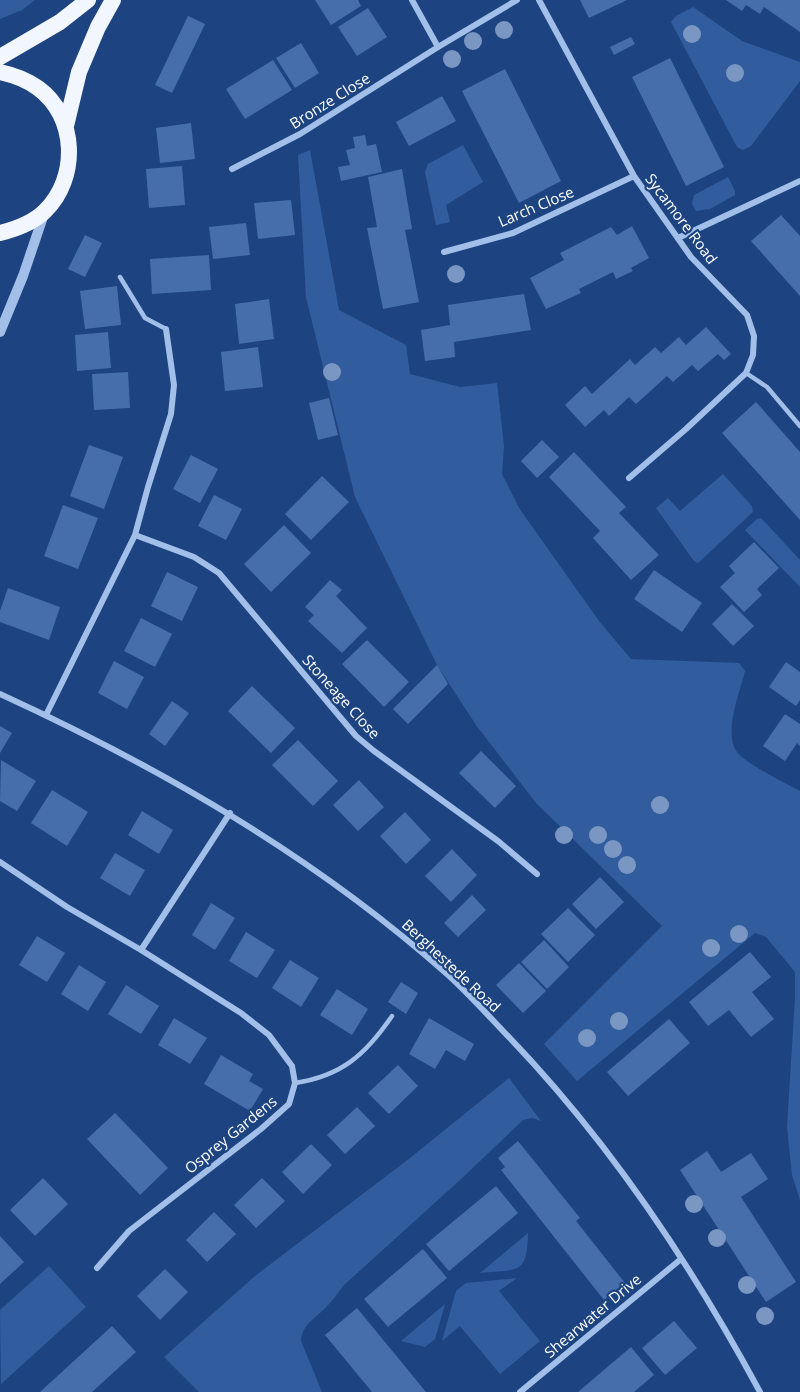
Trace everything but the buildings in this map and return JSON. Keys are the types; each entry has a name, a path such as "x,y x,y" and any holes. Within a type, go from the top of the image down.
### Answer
{"highway":[{"path":"0,57 60,21 88,0"},
{"path":"66,126 80,72 113,0"},
{"path":"0,72 19,77 39,89 55,105 66,126 70,149 68,172 59,193 45,211 25,225 0,233"}],"street":[{"path":"412,0 438,47"},
{"name":"Bronze Close","path":"232,169 300,134 517,0"},
{"name":"Sycamore Road","path":"539,0 634,176 691,257 747,315 754,336 753,355 746,373"},
{"name":"Larch Close","path":"444,252 513,233 634,176"},
{"path":"678,238 800,181"},
{"path":"0,332 27,266 45,211"},
{"path":"46,715 135,535 171,414 174,385 166,329"},
{"path":"628,478 686,429 746,373"},
{"name":"Stoneage Close","path":"135,535 194,557 219,573 356,736 374,752 498,841 537,874"},
{"name":"Berghestede Road","path":"0,694 152,769 230,813 323,876 393,928 449,976 538,1067 622,1171 681,1259 760,1392"},
{"path":"141,950 230,813"},
{"path":"0,861 67,907 141,950 240,1013 269,1035 292,1066 296,1083"},
{"name":"Osprey Gardens","path":"97,1268 129,1231 261,1129 289,1104 296,1083"},
{"name":"Shearwater Drive","path":"520,1392 681,1259"}],"lane":[{"path":"120,277 145,318 166,329"},
{"path":"746,373 767,387 800,426"},
{"path":"296,1083 333,1074 348,1064 363,1053 392,1016"}],"shaded area":[{"path":"0,0 35,0 22,10 0,19"},
{"path":"693,7 742,41 800,62 800,81 751,146 743,150 737,147 671,22 676,16"},
{"path":"463,145 483,182 446,205 450,222 436,225 425,172 428,164"},
{"path":"310,150 339,310 406,345 410,374 460,387 497,383 504,446 502,474 519,508 599,621 631,659 739,663 745,671 732,724 733,744 737,752 749,762 800,791 800,1200 792,1175 787,1127 795,972 766,937 755,933 577,1081 544,1044 662,926 536,803 476,725 437,665 355,497 306,297 298,155"},
{"path":"728,177 735,195 710,209 696,211 692,204 694,195"},
{"path":"723,474 752,506 753,512 698,563 694,561 656,508 668,498 680,511"},
{"path":"761,518 800,560 800,587 745,530"},
{"path":"509,1078 541,1121 532,1118 523,1120 344,1285 331,1302 307,1325 301,1341 322,1392 199,1392 164,1357 255,1276 410,1158"},
{"path":"528,1233 525,1257 518,1268 480,1273"},
{"path":"49,1266 86,1307 1,1384 0,1310"},
{"path":"517,1278 499,1291 540,1341 500,1374 460,1326 442,1341 456,1291 466,1283"},
{"path":"445,1304 435,1339 425,1347 401,1341"}]}
